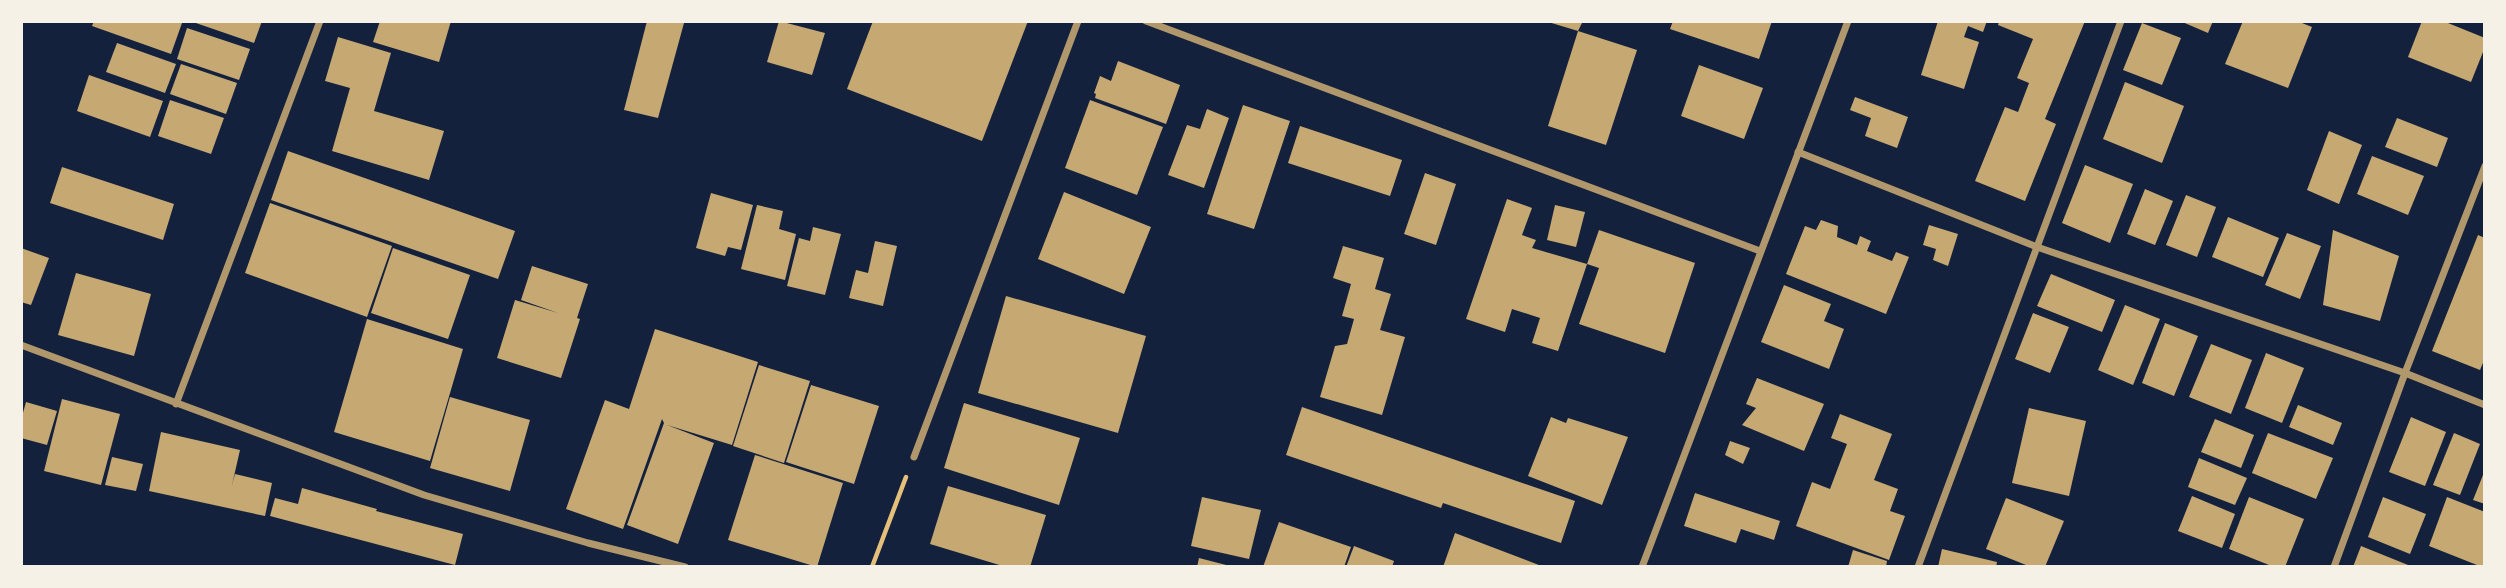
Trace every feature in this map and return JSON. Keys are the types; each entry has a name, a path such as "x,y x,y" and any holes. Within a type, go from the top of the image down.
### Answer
{"street":[{"path":"176,404 320,21"},
{"path":"914,457 1078,21"},
{"path":"1146,21 1760,251"},
{"path":"1642,567 1848,21"},
{"path":"1918,567 2121,21"},
{"path":"1798,152 2037,247 2405,373 2485,405"},
{"path":"2334,567 2485,166"},
{"path":"21,345 424,495 589,543 685,567"}],"path":[{"path":"872,567 914,457"}],"building":[{"path":"94,21 182,23 171,54 92,26"},
{"path":"190,21 262,21 254,43"},
{"path":"380,21 451,21 439,62 373,42"},
{"path":"647,21 684,23 658,118 624,110"},
{"path":"779,21 825,33 812,75 767,62"},
{"path":"873,21 1028,21 982,141 847,89"},
{"path":"1545,21 1583,21 1578,31"},
{"path":"1673,21 1772,21 1759,59 1670,29"},
{"path":"1938,21 1987,21 1983,32 1968,26 1964,37 1979,42 1964,89 1921,75"},
{"path":"1999,21 2085,21 2045,119 2056,124 2025,201 1975,181 2005,107 2018,112 2029,83 2017,78 2033,39 1998,25"},
{"path":"2180,21 2213,21 2208,33"},
{"path":"2243,21 2297,21 2312,27 2288,88 2225,64"},
{"path":"2422,21 2443,21 2485,38 2485,47 2471,82 2408,57"},
{"path":"2142,23 2181,38 2162,85 2123,70"},
{"path":"187,28 250,49 239,80 177,59"},
{"path":"1578,31 1637,50 1606,145 1548,126"},
{"path":"338,37 391,53 374,111 444,131 429,180 332,151 350,88 325,81"},
{"path":"117,43 176,64 165,93 106,72"},
{"path":"1118,61 1180,85 1166,124 1095,98 1100,76 1111,81"},
{"path":"181,64 237,83 226,114 170,94"},
{"path":"1699,65 1763,88 1744,139 1681,116"},
{"path":"89,75 163,101 150,137 77,111"},
{"path":"2125,82 2184,106 2162,163 2103,139"},
{"path":"1855,97 1908,117 1897,148 1865,136 1871,118 1850,110"},
{"path":"170,100 224,118 211,154 158,136"},
{"path":"1090,100 1163,127 1137,195 1065,168"},
{"path":"1243,105 1290,121 1254,229 1207,214"},
{"path":"1207,109 1229,118 1204,188 1168,175 1187,125 1200,129"},
{"path":"2397,118 2448,138 2437,167 2385,147"},
{"path":"1300,126 1402,160 1390,196 1288,163"},
{"path":"2329,131 2362,145 2339,204 2307,190"},
{"path":"288,151 515,231 498,279 271,200"},
{"path":"2372,156 2424,176 2408,215 2357,194"},
{"path":"2085,165 2133,184 2110,243 2062,223"},
{"path":"62,167 174,204 163,240 50,203"},
{"path":"1425,173 1456,184 1436,245 1404,234"},
{"path":"2145,189 2173,201 2155,245 2127,234"},
{"path":"1064,192 1151,227 1124,294 1038,259"},
{"path":"711,193 753,205 741,250 728,247 725,256 696,248"},
{"path":"2186,195 2216,207 2197,257 2166,245"},
{"path":"1507,199 1532,208 1522,235 1536,240 1532,248 1587,264 1558,351 1532,343 1540,318 1512,309 1505,332 1466,319"},
{"path":"270,203 392,246 367,317 245,273"},
{"path":"757,205 783,211 779,229 796,234 785,280 741,269"},
{"path":"1555,205 1585,212 1576,247 1547,240"},
{"path":"2228,217 2279,238 2263,277 2212,257"},
{"path":"1821,220 1838,226 1837,237 1857,245 1860,236 1871,241 1867,251 1892,261 1896,252 1909,257 1886,314 1786,274 1805,226 1816,230"},
{"path":"1929,225 1958,234 1948,266 1933,260 1936,249 1923,245"},
{"path":"813,227 841,234 825,295 787,286 799,238 810,241"},
{"path":"1599,230 1695,263 1665,353 1579,324 1599,268 1587,264"},
{"path":"2333,230 2399,256 2380,321 2323,305"},
{"path":"2287,233 2321,246 2300,299 2265,285"},
{"path":"2478,235 2485,238 2485,358 2480,370 2432,351"},
{"path":"875,241 897,246 883,306 849,298 856,270 868,273"},
{"path":"1343,246 1384,258 1375,289 1391,294 1380,330 1405,337 1382,415 1320,397 1335,346 1347,344 1354,319 1342,316 1351,284 1333,278"},
{"path":"21,248 49,258 31,305 21,302"},
{"path":"393,248 470,275 448,339 371,313"},
{"path":"532,266 588,284 561,378 497,358 515,300 558,313 521,300"},
{"path":"76,273 151,294 134,356 58,335"},
{"path":"2051,274 2115,300 2102,332 2037,306"},
{"path":"1784,285 1831,304 1824,321 1844,329 1829,369 1761,342"},
{"path":"1006,296 1146,336 1118,433 978,393"},
{"path":"2125,305 2160,319 2133,385 2098,370"},
{"path":"2033,313 2069,327 2050,373 2015,359"},
{"path":"367,319 463,349 430,461 334,432"},
{"path":"2165,323 2198,336 2174,396 2142,383"},
{"path":"655,329 758,362 732,445 667,425 714,443 678,544 627,525 664,423 662,419 623,529 566,509 605,400 629,409"},
{"path":"2211,344 2252,360 2231,414 2189,397"},
{"path":"2266,353 2304,368 2282,423 2245,408"},
{"path":"759,365 810,381 784,463 733,446"},
{"path":"1757,378 1824,404 1804,451 1742,425 1756,408 1746,404"},
{"path":"811,385 879,406 854,484 786,462"},
{"path":"450,397 530,420 510,491 430,468"},
{"path":"62,399 120,414 101,485 44,471"},
{"path":"26,402 57,411 47,445 21,438 21,420"},
{"path":"964,403 1080,438 1059,505 944,468"},
{"path":"2298,405 2342,423 2333,445 2289,427"},
{"path":"1302,407 1575,501 1561,543 1443,503 1441,508 1286,455"},
{"path":"2029,408 2086,421 2069,496 2012,483"},
{"path":"1840,414 1892,434 1874,480 1898,489 1890,511 1905,516 1889,560 1796,526 1812,482 1830,489 1847,444 1831,438"},
{"path":"1551,417 1566,423 1568,418 1628,437 1602,505 1528,476"},
{"path":"2411,417 2446,432 2425,486 2389,472"},
{"path":"2215,419 2254,435 2241,468 2201,452"},
{"path":"161,432 240,450 232,485 235,474 272,483 265,516 149,491"},
{"path":"2268,433 2333,458 2316,499 2252,473"},
{"path":"2454,433 2480,444 2460,495 2433,485"},
{"path":"1730,441 1750,448 1743,464 1725,455"},
{"path":"755,455 843,483 817,567 728,540"},
{"path":"112,457 143,464 136,491 105,485"},
{"path":"2199,458 2247,478 2235,505 2188,487"},
{"path":"2485,470 2485,504 2473,500"},
{"path":"948,486 1046,515 1030,567 1006,567 930,544"},
{"path":"302,488 463,534 455,565 270,516 275,498 298,504"},
{"path":"1695,493 1780,521 1774,540 1741,529 1736,543 1684,526"},
{"path":"2192,496 2235,514 2222,548 2178,531"},
{"path":"1202,497 1261,510 1249,559 1191,546"},
{"path":"2249,497 2304,519 2285,567 2274,567 2229,549"},
{"path":"2383,497 2426,514 2410,554 2368,537"},
{"path":"2447,497 2485,512 2485,560 2482,567 2429,546"},
{"path":"2006,498 2064,521 2045,567 2031,567 1986,549"},
{"path":"1279,522 1351,547 1344,567 1263,567"},
{"path":"1455,533 1544,567 1443,567"},
{"path":"1354,546 1394,561 1392,567 1346,567"},
{"path":"2361,546 2413,567 2353,567"},
{"path":"1942,549 1997,562 1996,567 1938,567"},
{"path":"1853,550 1887,561 1886,567 1848,567"},
{"path":"1199,558 1230,566 1197,567"}]}
